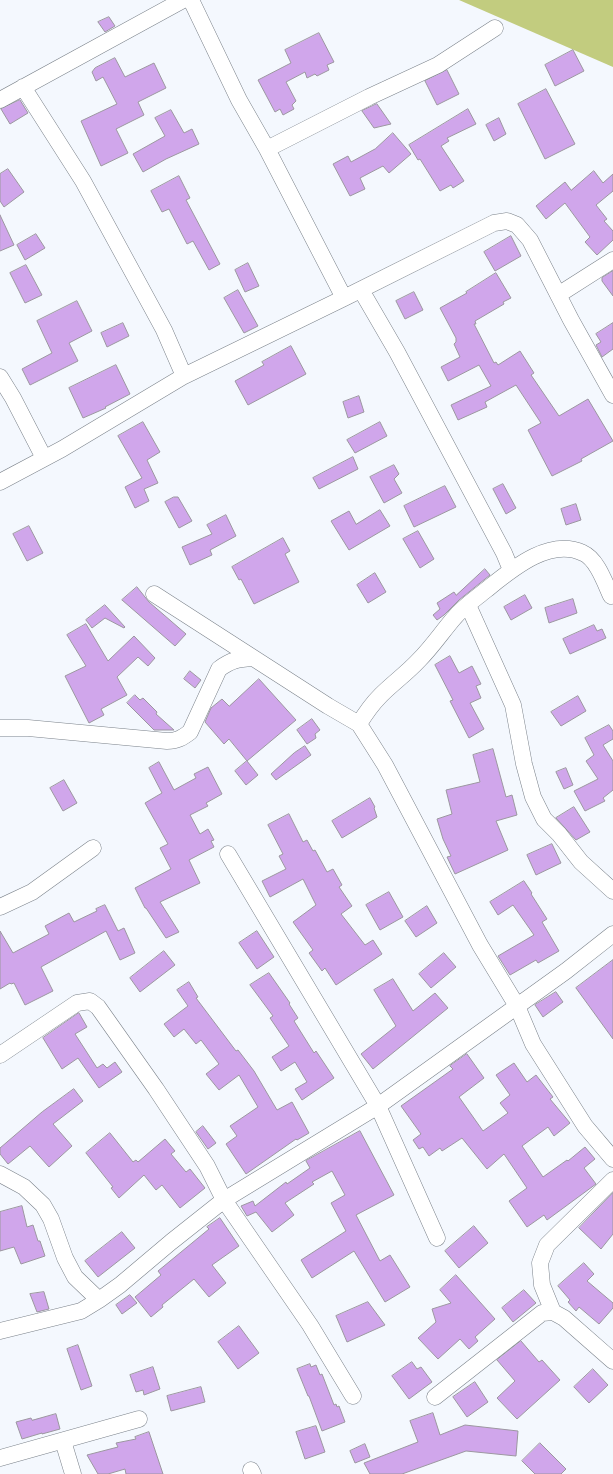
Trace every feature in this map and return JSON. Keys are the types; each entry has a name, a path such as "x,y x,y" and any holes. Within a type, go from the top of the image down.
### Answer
{"street":[{"path":"0,100 183,0"},
{"path":"191,0 240,100 344,298"},
{"path":"266,149 369,97 438,65 496,28"},
{"path":"23,87 83,181 164,330 184,376"},
{"path":"0,482 184,376 361,290 494,223 506,221 517,225 530,240 558,295 613,395"},
{"path":"558,295 613,260"},
{"path":"361,290 397,352 504,553 511,570"},
{"path":"0,377 13,398 44,458"},
{"path":"359,724 380,696 418,661 439,638 455,617 468,604 527,559 551,550 571,549 585,553 597,567 611,596"},
{"path":"154,594 252,658 359,724 385,766 480,945 517,1006 533,1044 585,1126 613,1159"},
{"path":"468,604 513,705 524,764 533,798 544,819 559,834 581,862 613,891"},
{"path":"1,723 28,728 176,741 183,738 190,732 220,669 229,662 237,659 252,658"},
{"path":"0,907 32,892 93,848"},
{"path":"228,854 378,1106 436,1238"},
{"path":"0,1331 81,1311 99,1300 120,1285 224,1200 378,1106 566,971 613,934"},
{"path":"0,1055 77,1003 90,1001 98,1007 156,1089 207,1166 224,1200 310,1325 353,1396"},
{"path":"0,1174 24,1187 43,1205 51,1219 65,1258 75,1277 99,1300"},
{"path":"553,1312 542,1284 540,1264 547,1245 613,1180"},
{"path":"435,1397 542,1313 553,1312 564,1318 613,1361"},
{"path":"0,1458 139,1418"},
{"path":"63,1440 74,1474"}],"green space":[{"path":"459,0 613,0 613,67"}],"building":[{"path":"109,17 115,26 105,32 98,22"},
{"path":"319,33 334,62 327,65 329,70 317,76 315,74 307,78 305,72 286,82 296,101 292,105 294,109 283,115 280,109 275,112 258,80 291,63 285,50"},
{"path":"573,50 584,71 555,86 545,65"},
{"path":"115,58 125,77 154,63 166,88 138,102 144,115 116,129 128,153 101,166 81,121 117,104 103,77 96,81 92,72 95,68"},
{"path":"447,70 459,94 437,105 425,81"},
{"path":"546,89 575,144 545,159 518,104"},
{"path":"20,100 28,113 10,124 1,109"},
{"path":"377,104 391,124 374,128 362,111"},
{"path":"468,109 476,124 447,138 449,141 441,146 464,181 453,188 451,185 440,191 420,159 418,160 409,145"},
{"path":"171,110 184,133 192,129 199,144 166,159 143,172 133,154 165,136 155,118"},
{"path":"499,118 506,134 494,141 486,125"},
{"path":"393,133 411,154 389,173 383,166 360,178 365,189 350,196 333,164 348,156 351,162 375,149"},
{"path":"8,169 24,192 4,207 0,201 0,174"},
{"path":"594,171 603,183 613,174 613,191 596,205 607,219 604,221 613,231 613,240 597,255 585,242 590,237 565,203 546,219 536,206 565,182 571,190"},
{"path":"179,176 190,198 186,200 220,264 209,270 193,241 187,244 169,209 162,212 151,191"},
{"path":"0,215 14,245 0,251"},
{"path":"36,234 45,248 25,260 17,245"},
{"path":"511,236 521,256 495,271 484,252"},
{"path":"248,263 259,286 245,292 235,270"},
{"path":"26,265 42,295 25,303 10,273"},
{"path":"613,271 613,296 602,281 602,278"},
{"path":"496,273 511,298 503,302 504,304 475,321 476,324 474,324 494,363 496,362 498,365 520,351 534,373 531,375 559,416 588,399 613,441 581,459 582,461 552,476 528,430 541,423 516,385 485,402 487,407 458,420 451,405 491,386 479,365 448,381 441,367 460,357 454,344 456,342 456,338 440,308 467,293 466,292"},
{"path":"238,290 258,326 244,333 224,298"},
{"path":"414,292 423,310 405,319 396,301"},
{"path":"77,301 92,331 69,343 78,361 30,385 22,369 52,353 37,321"},
{"path":"123,323 129,336 107,347 101,333"},
{"path":"613,323 613,349 602,357 596,345 601,342 596,334"},
{"path":"291,346 306,374 248,405 235,381 264,365 262,362"},
{"path":"116,365 130,394 105,407 106,408 83,418 69,388"},
{"path":"359,396 364,412 348,418 343,402"},
{"path":"143,422 160,452 147,460 158,483 144,489 149,501 135,508 125,487 142,478 118,436"},
{"path":"380,422 387,436 355,453 347,440"},
{"path":"353,457 358,469 319,489 313,478"},
{"path":"394,465 399,474 394,479 402,493 384,503 370,477"},
{"path":"503,484 516,508 506,514 493,489"},
{"path":"445,486 456,507 414,527 404,506"},
{"path":"174,497 178,497 192,521 179,528 165,502"},
{"path":"576,504 581,520 566,525 561,509"},
{"path":"380,510 390,526 349,550 331,521 349,511 356,524"},
{"path":"226,515 236,536 210,550 212,555 190,565 182,547 212,534 207,525"},
{"path":"29,526 43,553 27,561 13,534"},
{"path":"418,531 434,559 420,568 403,539"},
{"path":"283,538 290,551 285,554 299,582 254,604 241,579 239,580 232,567"},
{"path":"485,569 490,575 437,620 433,615 440,609 437,603 454,592 456,595"},
{"path":"375,573 386,592 368,603 357,585"},
{"path":"137,587 149,602 186,634 175,646 122,600"},
{"path":"525,595 532,608 511,620 504,607"},
{"path":"573,599 577,613 549,623 545,608"},
{"path":"105,605 125,627 124,628 105,618 92,628 86,620"},
{"path":"86,624 108,661 134,636 155,658 148,666 138,657 117,677 127,695 101,709 104,715 89,723 65,676 86,666 67,635"},
{"path":"594,625 597,631 602,629 606,638 570,654 563,639"},
{"path":"450,656 459,673 472,666 481,684 476,686 481,698 470,703 484,729 469,738 450,701 453,700 435,665"},
{"path":"190,671 201,680 195,688 184,679"},
{"path":"259,679 296,720 247,761 229,739 224,744 205,722 211,708 222,699 229,706"},
{"path":"135,695 140,700 143,698 157,712 156,714 174,730 154,730 127,703"},
{"path":"578,696 586,711 561,726 551,712"},
{"path":"312,719 320,730 315,734 316,738 307,744 297,730"},
{"path":"609,725 613,731 613,739 603,745 613,761 613,790 603,798 605,801 585,811 574,791 598,779 586,761 594,755 585,738"},
{"path":"305,746 311,755 276,780 271,774 294,753"},
{"path":"493,749 506,797 512,795 517,815 496,821 508,850 455,874 447,857 451,856 443,839 437,819 452,814 446,790 480,782 473,755"},
{"path":"247,761 258,775 246,785 235,771"},
{"path":"159,762 174,790 196,778 194,774 208,767 222,794 206,803 208,806 190,815 200,834 208,829 214,840 211,841 214,847 189,860 200,883 160,902 179,932 166,938 145,908 135,888 171,869 160,848 168,844 145,803 162,793 149,768"},
{"path":"566,768 573,785 564,789 556,772"},
{"path":"64,780 77,803 63,811 50,788"},
{"path":"370,798 375,807 377,817 342,838 332,821"},
{"path":"574,807 590,832 576,840 556,818"},
{"path":"289,814 303,842 307,840 313,851 315,850 327,872 333,869 342,885 339,887 352,906 341,914 365,945 373,940 382,954 336,985 325,968 322,971 309,953 313,950 293,922 316,905 303,879 270,897 262,881 286,869 279,856 283,854 268,825"},
{"path":"552,844 561,863 536,875 527,855"},
{"path":"524,881 547,919 542,922 559,951 538,963 536,960 510,975 498,956 534,935 513,905 498,915 490,902"},
{"path":"389,892 403,917 380,930 366,905"},
{"path":"105,905 118,931 124,928 135,953 120,960 106,931 41,967 53,991 25,1005 14,983 10,983 0,989 0,931 13,953 49,934 45,926 69,913 74,922 97,911 96,909"},
{"path":"427,906 437,923 416,937 405,921"},
{"path":"257,931 274,957 257,969 239,943"},
{"path":"164,951 175,965 140,992 130,978"},
{"path":"444,953 456,967 431,988 419,974"},
{"path":"613,960 613,1039 576,988"},
{"path":"269,973 290,1003 289,1004 298,1018 294,1021 314,1053 316,1051 334,1078 302,1100 295,1089 307,1082 295,1062 281,1071 272,1057 289,1046 270,1018 273,1016 250,985"},
{"path":"393,979 413,1011 435,993 448,1008 373,1069 361,1054 396,1026 374,990"},
{"path":"189,982 198,997 196,998 236,1051 238,1050 254,1071 277,1110 292,1102 309,1133 297,1140 296,1139 246,1174 226,1144 237,1136 230,1126 258,1107 239,1075 219,1090 206,1074 219,1064 201,1040 196,1044 184,1029 174,1037 164,1024 188,1006 177,990"},
{"path":"556,992 563,1002 543,1017 535,1005"},
{"path":"79,1013 87,1027 75,1034 97,1068 103,1064 107,1068 115,1062 122,1072 99,1088 78,1058 62,1069 43,1038"},
{"path":"467,1054 484,1078 459,1097 483,1131 508,1113 500,1103 510,1095 496,1075 514,1063 527,1082 536,1075 553,1097 550,1099 570,1123 554,1136 548,1127 522,1146 543,1177 567,1160 568,1161 585,1147 595,1159 584,1168 596,1184 547,1220 544,1215 527,1227 509,1201 527,1188 504,1154 487,1169 462,1138 442,1151 440,1148 429,1156 423,1147 419,1149 413,1140 421,1134 401,1106 453,1069 450,1066"},
{"path":"74,1089 83,1101 53,1124 72,1146 49,1167 30,1146 8,1164 0,1154 0,1148 42,1112"},
{"path":"203,1126 216,1143 208,1149 196,1132"},
{"path":"360,1131 394,1195 356,1215 380,1261 390,1255 410,1287 385,1302 354,1251 312,1278 301,1260 346,1231 331,1203 345,1195 332,1171 312,1182 314,1184 285,1203 294,1215 272,1232 256,1212 247,1216 241,1206 253,1201 255,1206 286,1182 287,1184 310,1168 306,1161"},
{"path":"110,1133 133,1162 136,1160 138,1162 165,1139 175,1151 171,1154 186,1172 190,1169 205,1188 180,1208 162,1185 156,1190 144,1175 119,1198 111,1188 113,1187 86,1153"},
{"path":"613,1193 613,1234 601,1249 579,1228"},
{"path":"22,1206 27,1227 33,1225 45,1256 21,1264 14,1247 0,1251 0,1212"},
{"path":"220,1218 239,1246 212,1265 226,1283 209,1297 194,1279 162,1305 163,1307 151,1317 135,1297 161,1275 158,1271 209,1229 207,1227"},
{"path":"474,1226 488,1243 459,1268 445,1251"},
{"path":"122,1232 135,1248 98,1277 85,1261"},
{"path":"584,1263 594,1274 587,1281 613,1303 613,1308 599,1324 579,1307 576,1311 568,1302 570,1300 558,1286"},
{"path":"456,1275 495,1319 475,1337 478,1341 469,1349 460,1339 438,1359 418,1338 436,1322 432,1309 451,1303 440,1290"},
{"path":"524,1290 536,1303 513,1322 502,1308"},
{"path":"44,1292 49,1309 37,1312 30,1294"},
{"path":"130,1295 137,1303 122,1314 116,1305"},
{"path":"368,1302 385,1325 347,1342 336,1316"},
{"path":"239,1326 259,1353 238,1369 218,1342"},
{"path":"521,1341 539,1362 542,1360 560,1380 517,1419 497,1398 515,1381 497,1360"},
{"path":"78,1345 92,1386 81,1390 67,1349"},
{"path":"412,1362 417,1369 421,1367 432,1382 409,1399 392,1376"},
{"path":"310,1364 311,1367 316,1365 320,1375 322,1374 334,1405 336,1404 337,1407 339,1406 345,1422 322,1431 297,1369"},
{"path":"153,1367 160,1389 144,1395 143,1390 136,1392 130,1375"},
{"path":"593,1369 608,1385 589,1403 574,1387"},
{"path":"475,1382 488,1402 467,1417 453,1397"},
{"path":"201,1387 205,1402 171,1411 167,1396"},
{"path":"433,1413 440,1435 465,1425 518,1431 516,1456 466,1451 402,1474 370,1474 364,1463 418,1442 410,1421"},
{"path":"56,1414 60,1429 22,1439 16,1422"},
{"path":"316,1426 325,1452 305,1459 296,1432"},
{"path":"149,1432 163,1474 126,1474 125,1469 108,1474 98,1474 87,1455 118,1447 116,1443 136,1439 135,1437"},
{"path":"540,1443 566,1469 561,1474 535,1474 522,1461"},
{"path":"365,1444 370,1457 355,1463 350,1451"}]}
